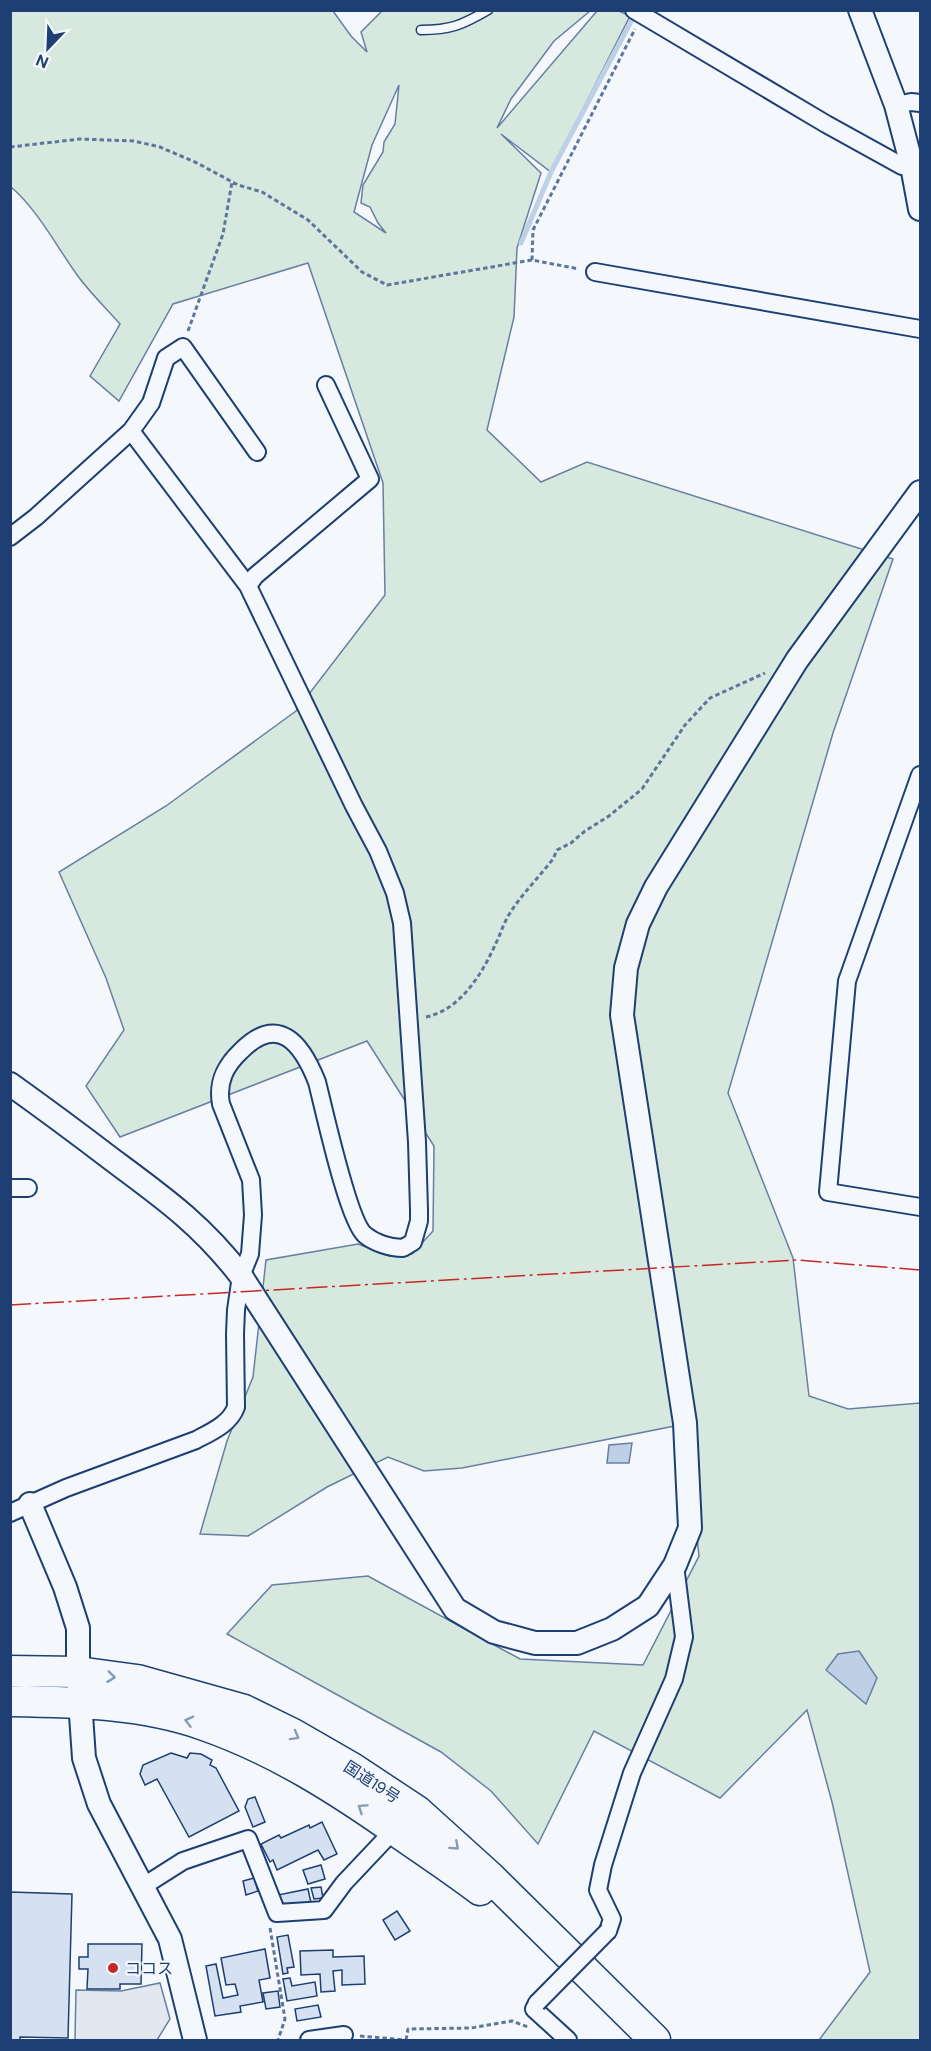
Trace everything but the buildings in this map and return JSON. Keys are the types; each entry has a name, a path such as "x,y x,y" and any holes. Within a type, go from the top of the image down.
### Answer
{"highway":[{"name":"国道19号","path":"10,1671 78,1672 137,1680 243,1710 293,1734 352,1768 417,1811 490,1877 655,2040"},
{"name":"国道19号","path":"10,1701 81,1702 163,1714 203,1724 267,1750 338,1791 479,1889 537,1938 641,2040"}],"street":[{"path":"860,10 896,105 921,209"},
{"path":"638,13 902,166 912,166"},
{"path":"896,105 921,103"},
{"path":"595,272 921,329"},
{"path":"10,537 36,517 130,431 152,403 166,358 183,347 257,452"},
{"path":"248,586 255,576 370,479 326,385"},
{"path":"130,431 248,586 378,851 395,892 402,923 417,1142 419,1221 413,1242 404,1248 385,1246 364,1234 356,1221 346,1193 317,1082 300,1049 275,1033 255,1038 243,1049 227,1068 219,1086 221,1104 251,1180 253,1215 250,1247 241,1276 235,1322 236,1407 233,1415 219,1427 196,1440 66,1488 20,1509 73,1607 78,1628 78,1672 84,1758 99,1804 170,1939 195,2040"},
{"path":"10,1084 176,1207 205,1233 241,1276 455,1609 494,1632 535,1643 577,1643 612,1629 648,1606 675,1565 690,1528 685,1423 622,1015 626,968 638,924 656,887 797,660 921,492"},
{"path":"921,775 847,981 828,1192 921,1207"},
{"path":"10,1188 28,1188"},
{"path":"568,2040 534,2009 537,2003 608,1931 612,1919 598,1890 603,1865 632,1773 674,1679 684,1637 675,1565"},
{"path":"142,1887 183,1861 248,1839 277,1913 324,1910 344,1883 394,1830"},
{"path":"309,2040 344,2035"}],"lane":[{"path":"421,30 446,30 488,10"}],"path":[{"path":"532,260 533,230 638,13"},
{"path":"10,147 81,139 134,141 160,147 232,182 262,192 308,220 362,272 387,285 532,260 595,272"},
{"path":"183,347 223,234 232,182"},
{"path":"410,1019 434,1016 454,1003 464,993 487,962 509,914 553,859 557,850 571,843 609,816 642,789 686,726 710,698 797,660"},
{"path":"277,1913 268,1915 285,2019 278,2040"},
{"path":"344,2035 406,2040 408,2029 471,2028 512,2021 533,2029"}],"shaded area":[{"path":"10,11 333,11 351,36 367,52 361,32 382,11 590,11 554,41 511,99 497,128 597,11 619,11 630,16 551,172 501,134 541,173 517,248 514,317 487,430 541,482 587,462 893,559 833,733 728,1093 793,1258 809,1396 848,1409 920,1403 920,2040 819,2040 870,1972 832,1802 807,1710 720,1798 594,1731 538,1844 491,1791 441,1752 227,1634 272,1585 368,1576 520,1659 643,1665 699,1556 685,1424 462,1468 424,1471 388,1457 327,1487 248,1536 200,1534 227,1441 253,1377 266,1260 358,1244 389,1256 412,1254 433,1231 434,1146 367,1041 120,1137 86,1086 124,1030 106,978 59,872 166,806 296,711 385,595 383,483 308,263 173,304 119,401 90,376 120,324 85,286 37,216 11,187","holes":["399,85 395,124 384,142 383,152 363,185 361,203 370,207 386,233 354,212 372,145"]},
{"path":"160,1983 170,2019 157,2040 75,2040 76,1990 121,1991"}],"water":[{"path":"632,1443 629,1463 607,1463 609,1445"},
{"path":"859,1651 877,1678 866,1704 826,1670 838,1654"}],"waterway":[{"path":"521,243 551,172 635,14"}],"power":[{"path":"10,1305 797,1260 920,1270"}],"place":[{"name":"ココス","path":"113,1968"}]}
